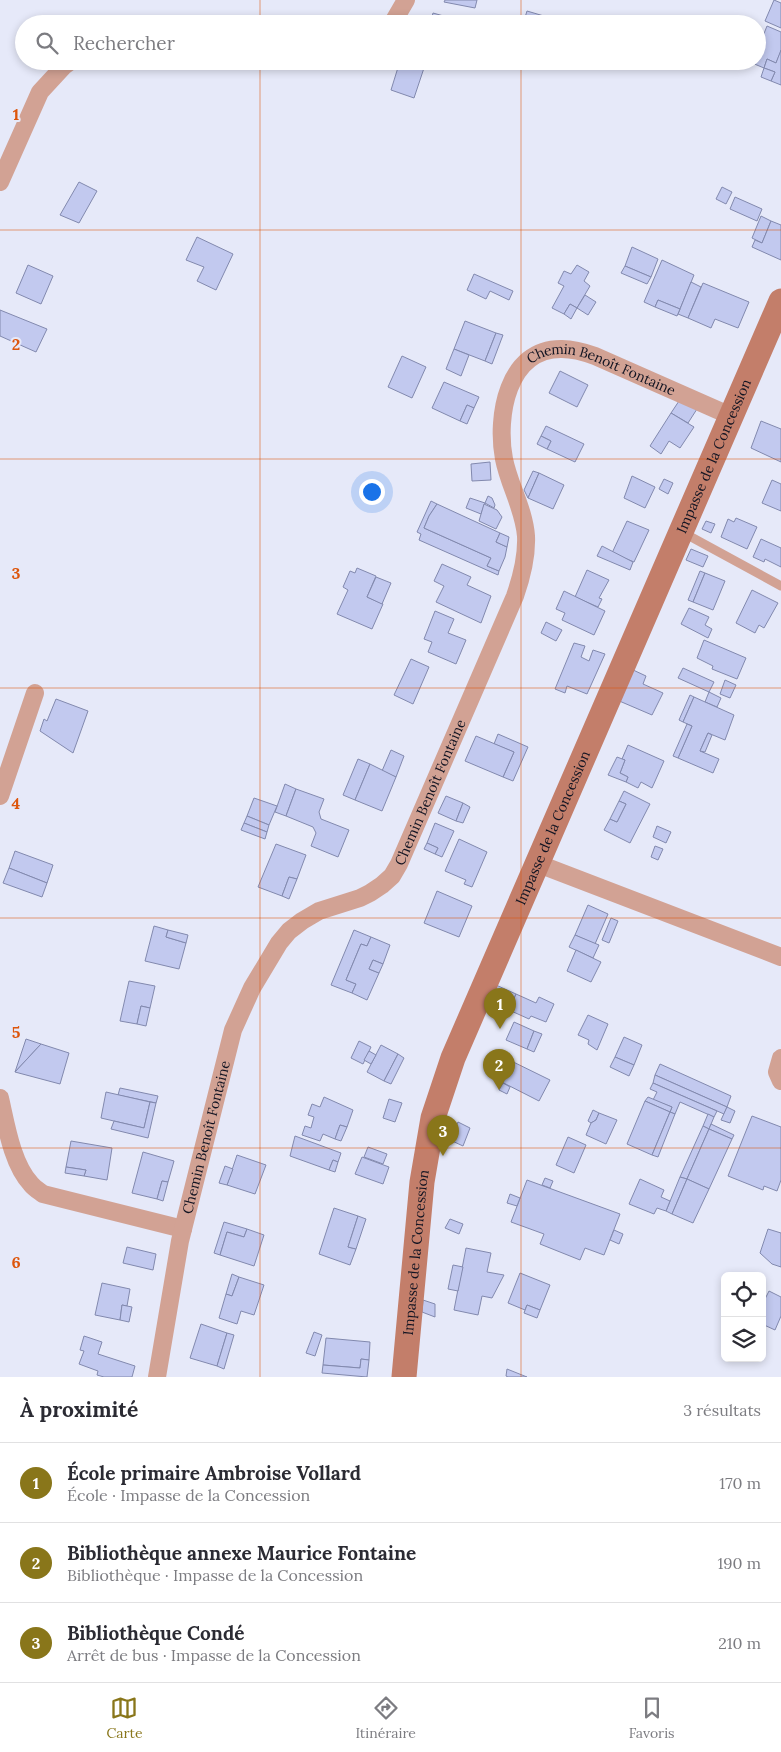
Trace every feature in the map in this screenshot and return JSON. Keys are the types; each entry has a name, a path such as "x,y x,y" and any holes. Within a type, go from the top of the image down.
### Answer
{"street":[{"path":"397,15 406,0"},
{"path":"0,182 4,165 40,92 60,70"},
{"name":"Impasse de la Concession","path":"404,1377 422,1182 433,1118 452,1058 781,301"},
{"name":"Chemin Benoît Fontaine","path":"157,1377 158,1361 183,1230 233,1030 252,988 279,943 289,931 319,911 360,898 382,885 392,876 399,864 515,596 526,555 526,535 522,516 504,461 501,435 505,398 514,376 521,367 539,354 560,349 577,350 595,356 731,416"},
{"path":"0,796 35,693"},
{"path":"536,863 781,957"},
{"path":"781,1058 777,1072 781,1081"},
{"path":"0,1098 10,1143 17,1162 30,1183 43,1194 183,1230"}],"lane":[{"path":"682,532 781,586"}],"building":[{"path":"445,0 477,0 475,8 444,2"},
{"path":"774,0 781,3 781,28 766,21"},
{"path":"527,11 540,15 526,15"},
{"path":"767,26 781,32 781,51 776,63 767,59 766,62"},
{"path":"781,50 781,85 771,81 775,72 766,69 767,59 776,63"},
{"path":"766,69 775,72 771,81 761,77 763,70"},
{"path":"397,70 423,70 414,98 391,90"},
{"path":"79,182 97,191 79,223 60,215"},
{"path":"722,187 732,192 726,204 716,199"},
{"path":"735,197 762,209 757,221 730,209"},
{"path":"761,216 771,221 762,243 752,238"},
{"path":"771,221 781,225 781,260 752,247 755,240 762,243"},
{"path":"197,237 233,254 216,290 197,281 204,267 186,260"},
{"path":"632,247 658,259 651,277 625,266"},
{"path":"662,260 694,275 680,309 658,300 655,307 644,302"},
{"path":"28,265 53,276 41,304 16,293"},
{"path":"577,265 589,272 584,281 590,286 577,308 570,304 564,314 552,308 564,286 558,283 564,271 571,274"},
{"path":"625,266 651,277 647,284 621,273"},
{"path":"474,274 513,291 509,300 490,291 486,299 467,290"},
{"path":"691,282 701,287 688,318 678,314"},
{"path":"703,283 749,302 738,328 715,319 711,328 688,318"},
{"path":"585,295 596,302 588,315 577,308"},
{"path":"658,300 680,309 677,316 655,307"},
{"path":"570,304 577,308 571,319 564,314"},
{"path":"0,310 47,329 36,352 0,336"},
{"path":"465,321 496,333 485,361 454,349"},
{"path":"496,333 503,335 492,364 485,361"},
{"path":"454,349 469,355 461,376 446,369"},
{"path":"402,356 426,367 412,398 388,387"},
{"path":"560,371 588,385 577,407 549,393"},
{"path":"444,382 479,397 474,408 467,405 460,421 432,408"},
{"path":"679,401 697,409 688,423 671,413"},
{"path":"467,405 474,408 467,424 460,421"},
{"path":"671,413 694,427 680,448 669,441 661,454 650,446"},
{"path":"761,421 781,429 781,462 751,448"},
{"path":"546,426 584,444 575,462 547,449 551,441 541,436"},
{"path":"541,436 551,441 547,449 537,444"},
{"path":"490,462 491,480 472,481 471,464"},
{"path":"533,471 539,473 528,498 524,490"},
{"path":"539,473 564,485 553,509 528,498"},
{"path":"632,476 655,487 645,508 624,498"},
{"path":"664,479 673,483 668,494 659,489"},
{"path":"772,480 781,484 781,511 762,503"},
{"path":"488,496 492,498 495,505 494,508 485,503"},
{"path":"470,498 485,503 481,514 466,508"},
{"path":"431,501 437,504 424,528 491,558 487,566 499,571 498,575 419,540 421,534 417,532"},
{"path":"437,504 500,533 496,542 507,547 499,571 487,566 491,558 424,528"},
{"path":"484,504 497,510 502,517 496,529 479,521"},
{"path":"736,518 757,527 747,549 721,537 728,519 734,522"},
{"path":"627,521 649,530 634,562 612,553"},
{"path":"706,521 715,524 711,533 702,529"},
{"path":"500,533 509,537 507,547 496,542"},
{"path":"761,539 781,548 781,567 765,559 764,562 753,557"},
{"path":"602,546 633,562 630,570 597,556"},
{"path":"691,549 708,556 703,567 686,560"},
{"path":"442,564 471,577 467,585 491,596 481,623 436,602 444,586 434,581"},
{"path":"357,568 376,576 367,597 383,604 372,629 337,614 348,590 343,587 350,571 355,573"},
{"path":"587,570 609,580 599,598 602,599 598,607 575,597"},
{"path":"700,571 705,573 693,602 688,600"},
{"path":"705,573 725,581 713,610 693,602"},
{"path":"376,577 391,583 382,604 367,597"},
{"path":"752,590 778,603 764,628 759,625 755,633 736,623"},
{"path":"564,591 605,611 594,635 562,620 565,613 556,609"},
{"path":"689,608 709,617 705,625 712,629 708,638 681,624"},
{"path":"435,611 454,619 448,633 466,640 456,664 428,652 432,642 424,639"},
{"path":"546,622 562,630 556,641 541,633"},
{"path":"704,640 746,658 737,679 712,669 713,666 697,658"},
{"path":"574,643 585,646 581,657 589,661 593,650 605,654 587,694 567,686 565,693 555,689"},
{"path":"411,659 429,667 413,704 394,695"},
{"path":"683,668 714,682 709,692 678,678"},
{"path":"631,669 646,676 643,684 663,693 652,715 617,700"},
{"path":"725,680 736,685 730,698 720,694"},
{"path":"709,692 721,698 717,707 705,702"},
{"path":"690,695 694,697 683,722 679,720"},
{"path":"694,697 734,715 725,740 708,733 700,751 719,759 713,773 678,758 692,726 683,722"},
{"path":"56,699 88,711 73,753 40,731 44,719 47,721"},
{"path":"687,724 692,726 678,758 673,756"},
{"path":"708,733 712,735 705,752 700,751"},
{"path":"498,734 528,747 513,781 503,777 514,752 494,744"},
{"path":"476,736 514,752 503,777 465,761"},
{"path":"628,745 664,761 652,788 641,782 638,788 626,782 628,777 620,773 625,760 622,759"},
{"path":"391,750 404,756 396,777 382,771"},
{"path":"617,757 625,760 620,773 628,777 626,782 608,775"},
{"path":"358,759 370,764 355,800 343,795"},
{"path":"370,764 396,777 382,811 355,800"},
{"path":"285,784 296,789 286,816 275,812"},
{"path":"296,789 324,799 319,812 321,819 349,830 338,857 311,846 316,833 313,827 286,816"},
{"path":"624,791 650,804 630,843 604,830 610,819 617,822 626,804 619,801"},
{"path":"446,796 463,803 456,821 438,813"},
{"path":"254,798 277,806 269,825 247,816"},
{"path":"619,801 626,804 617,822 610,819"},
{"path":"463,803 470,807 463,823 456,821"},
{"path":"247,816 269,825 267,832 244,823"},
{"path":"244,823 267,832 265,839 241,830"},
{"path":"435,823 454,831 442,857 435,854 438,848 427,843"},
{"path":"657,826 671,832 666,843 653,837"},
{"path":"459,839 487,852 472,887 464,884 466,880 445,871"},
{"path":"427,843 438,848 435,854 424,849"},
{"path":"276,844 306,855 297,879 289,877 282,896 258,887"},
{"path":"655,846 663,849 658,860 651,857"},
{"path":"15,851 53,865 47,883 9,868"},
{"path":"9,868 47,883 42,897 3,883"},
{"path":"289,877 297,879 289,899 282,896"},
{"path":"437,891 472,906 459,937 424,923"},
{"path":"588,905 608,914 595,944 575,935"},
{"path":"611,918 618,921 609,943 602,940"},
{"path":"154,926 168,930 166,937 186,943 179,969 145,961"},
{"path":"168,930 188,935 186,943 166,937"},
{"path":"354,930 371,937 367,946 361,944 346,980 356,984 352,993 331,985"},
{"path":"575,935 599,945 593,958 569,947"},
{"path":"371,937 390,945 383,964 373,960 369,969 379,973 367,1000 352,993 356,984 346,980 361,944 367,946"},
{"path":"576,950 601,962 591,982 567,971"},
{"path":"373,960 383,964 379,973 369,969"},
{"path":"129,981 155,986 150,1008 141,1006 137,1024 120,1021"},
{"path":"496,985 516,994 509,1010 490,1001"},
{"path":"516,994 536,1003 539,997 554,1004 546,1022 531,1016 529,1019 509,1010"},
{"path":"141,1006 150,1008 146,1026 137,1024"},
{"path":"588,1015 608,1024 597,1050 588,1044 589,1040 578,1035"},
{"path":"514,1022 534,1031 527,1049 506,1040"},
{"path":"534,1031 542,1034 534,1052 527,1049"},
{"path":"624,1037 642,1045 634,1065 615,1057"},
{"path":"26,1039 41,1044 15,1072"},
{"path":"359,1041 371,1047 363,1064 351,1058"},
{"path":"41,1044 69,1053 60,1084 15,1072"},
{"path":"381,1045 398,1054 384,1081 367,1072"},
{"path":"369,1051 376,1055 371,1064 364,1060"},
{"path":"398,1054 404,1058 391,1084 384,1081"},
{"path":"499,1055 550,1080 539,1101 488,1075"},
{"path":"615,1057 634,1065 629,1076 610,1067"},
{"path":"660,1064 731,1096 727,1107 655,1075"},
{"path":"655,1075 727,1107 724,1114 653,1083"},
{"path":"503,1083 510,1087 507,1094 499,1090"},
{"path":"653,1083 717,1111 714,1117 680,1102 675,1114 670,1112 672,1107 653,1100 657,1092 650,1089"},
{"path":"120,1088 158,1096 156,1103 118,1095"},
{"path":"106,1092 150,1102 144,1128 101,1118"},
{"path":"324,1097 353,1110 347,1127 340,1125 335,1139 323,1134 320,1141 302,1135 305,1126 311,1128 314,1117 308,1115 312,1104 320,1107"},
{"path":"648,1097 672,1107 670,1112 645,1101"},
{"path":"389,1099 402,1103 395,1122 383,1118"},
{"path":"645,1101 670,1112 652,1155 627,1144"},
{"path":"150,1102 156,1103 148,1138 111,1129 114,1121 144,1128"},
{"path":"727,1107 735,1111 730,1123 721,1120"},
{"path":"593,1110 599,1113 596,1120 591,1123 588,1121"},
{"path":"670,1112 675,1114 658,1157 652,1155"},
{"path":"599,1113 617,1120 606,1144 586,1135 591,1123 596,1120"},
{"path":"708,1114 714,1117 709,1129 703,1126"},
{"path":"752,1116 781,1127 781,1180 777,1191 764,1186 763,1190 728,1176"},
{"path":"458,1122 470,1128 463,1146 450,1140"},
{"path":"711,1124 734,1135 732,1139 709,1129"},
{"path":"340,1125 347,1127 341,1141 335,1139"},
{"path":"703,1126 709,1129 687,1179 680,1177"},
{"path":"709,1129 732,1139 709,1189 687,1179"},
{"path":"295,1136 341,1153 338,1162 333,1160 329,1170 290,1156"},
{"path":"568,1137 586,1145 574,1173 556,1165"},
{"path":"71,1141 112,1148 107,1180 84,1176 86,1170 66,1167"},
{"path":"368,1147 387,1154 383,1164 364,1157"},
{"path":"143,1152 174,1161 168,1182 162,1181 157,1199 132,1193"},
{"path":"237,1155 266,1165 255,1194 227,1185"},
{"path":"362,1157 389,1167 383,1184 355,1174"},
{"path":"333,1160 338,1162 335,1172 329,1170"},
{"path":"225,1166 233,1169 227,1185 219,1183"},
{"path":"66,1167 86,1170 84,1176 65,1173"},
{"path":"680,1177 687,1179 672,1214 666,1211"},
{"path":"545,1178 553,1181 550,1188 542,1185"},
{"path":"640,1179 664,1190 661,1197 670,1201 666,1211 657,1208 654,1214 629,1204"},
{"path":"687,1179 709,1189 693,1223 672,1214"},
{"path":"527,1180 620,1214 604,1255 585,1248 580,1260 540,1244 544,1234 511,1222"},
{"path":"162,1181 168,1182 163,1201 157,1199"},
{"path":"510,1194 520,1198 517,1206 507,1203"},
{"path":"334,1208 358,1216 348,1247 356,1249 350,1265 319,1254"},
{"path":"358,1216 366,1219 356,1249 348,1247"},
{"path":"450,1219 463,1224 459,1234 445,1228"},
{"path":"224,1222 247,1229 244,1237 227,1232 220,1255 214,1253"},
{"path":"247,1229 264,1235 254,1266 220,1255 227,1232 244,1237"},
{"path":"768,1229 781,1233 781,1267 772,1264 760,1253"},
{"path":"614,1230 623,1234 619,1244 610,1240"},
{"path":"127,1247 156,1254 153,1270 123,1263"},
{"path":"466,1248 491,1253 487,1272 504,1275 492,1298 482,1296 478,1315 454,1310"},
{"path":"453,1265 463,1267 458,1291 448,1289"},
{"path":"520,1273 550,1285 540,1310 527,1305 525,1310 508,1303"},
{"path":"232,1274 239,1277 232,1296 226,1294"},
{"path":"239,1277 264,1285 254,1315 241,1311 237,1324 219,1318 226,1294 232,1296"},
{"path":"102,1283 130,1289 127,1306 122,1305 120,1320 95,1315"},
{"path":"769,1291 781,1297 781,1316 775,1330 766,1326 766,1297"},
{"path":"423,1300 435,1304 435,1317 422,1312"},
{"path":"122,1305 132,1307 129,1322 120,1320"},
{"path":"527,1305 540,1310 537,1318 524,1313"},
{"path":"201,1324 227,1333 217,1366 190,1358"},
{"path":"314,1332 322,1335 315,1356 306,1353"},
{"path":"227,1333 234,1335 224,1369 217,1366"},
{"path":"84,1336 102,1342 98,1354 135,1366 132,1377 104,1377 97,1375 98,1371 79,1364 84,1351 80,1350"},
{"path":"326,1338 370,1342 369,1360 361,1359 360,1368 323,1365"},
{"path":"361,1359 369,1360 367,1377 322,1373 323,1365 360,1368"},
{"path":"507,1369 527,1377 508,1377 506,1376"}],"place":[{"name":"École primaire Ambroise Vollard","path":"500,1029"},
{"name":"Bibliothèque annexe Maurice Fontaine","path":"499,1090"},
{"name":"Bibliothèque Condé","path":"443,1156"}]}
